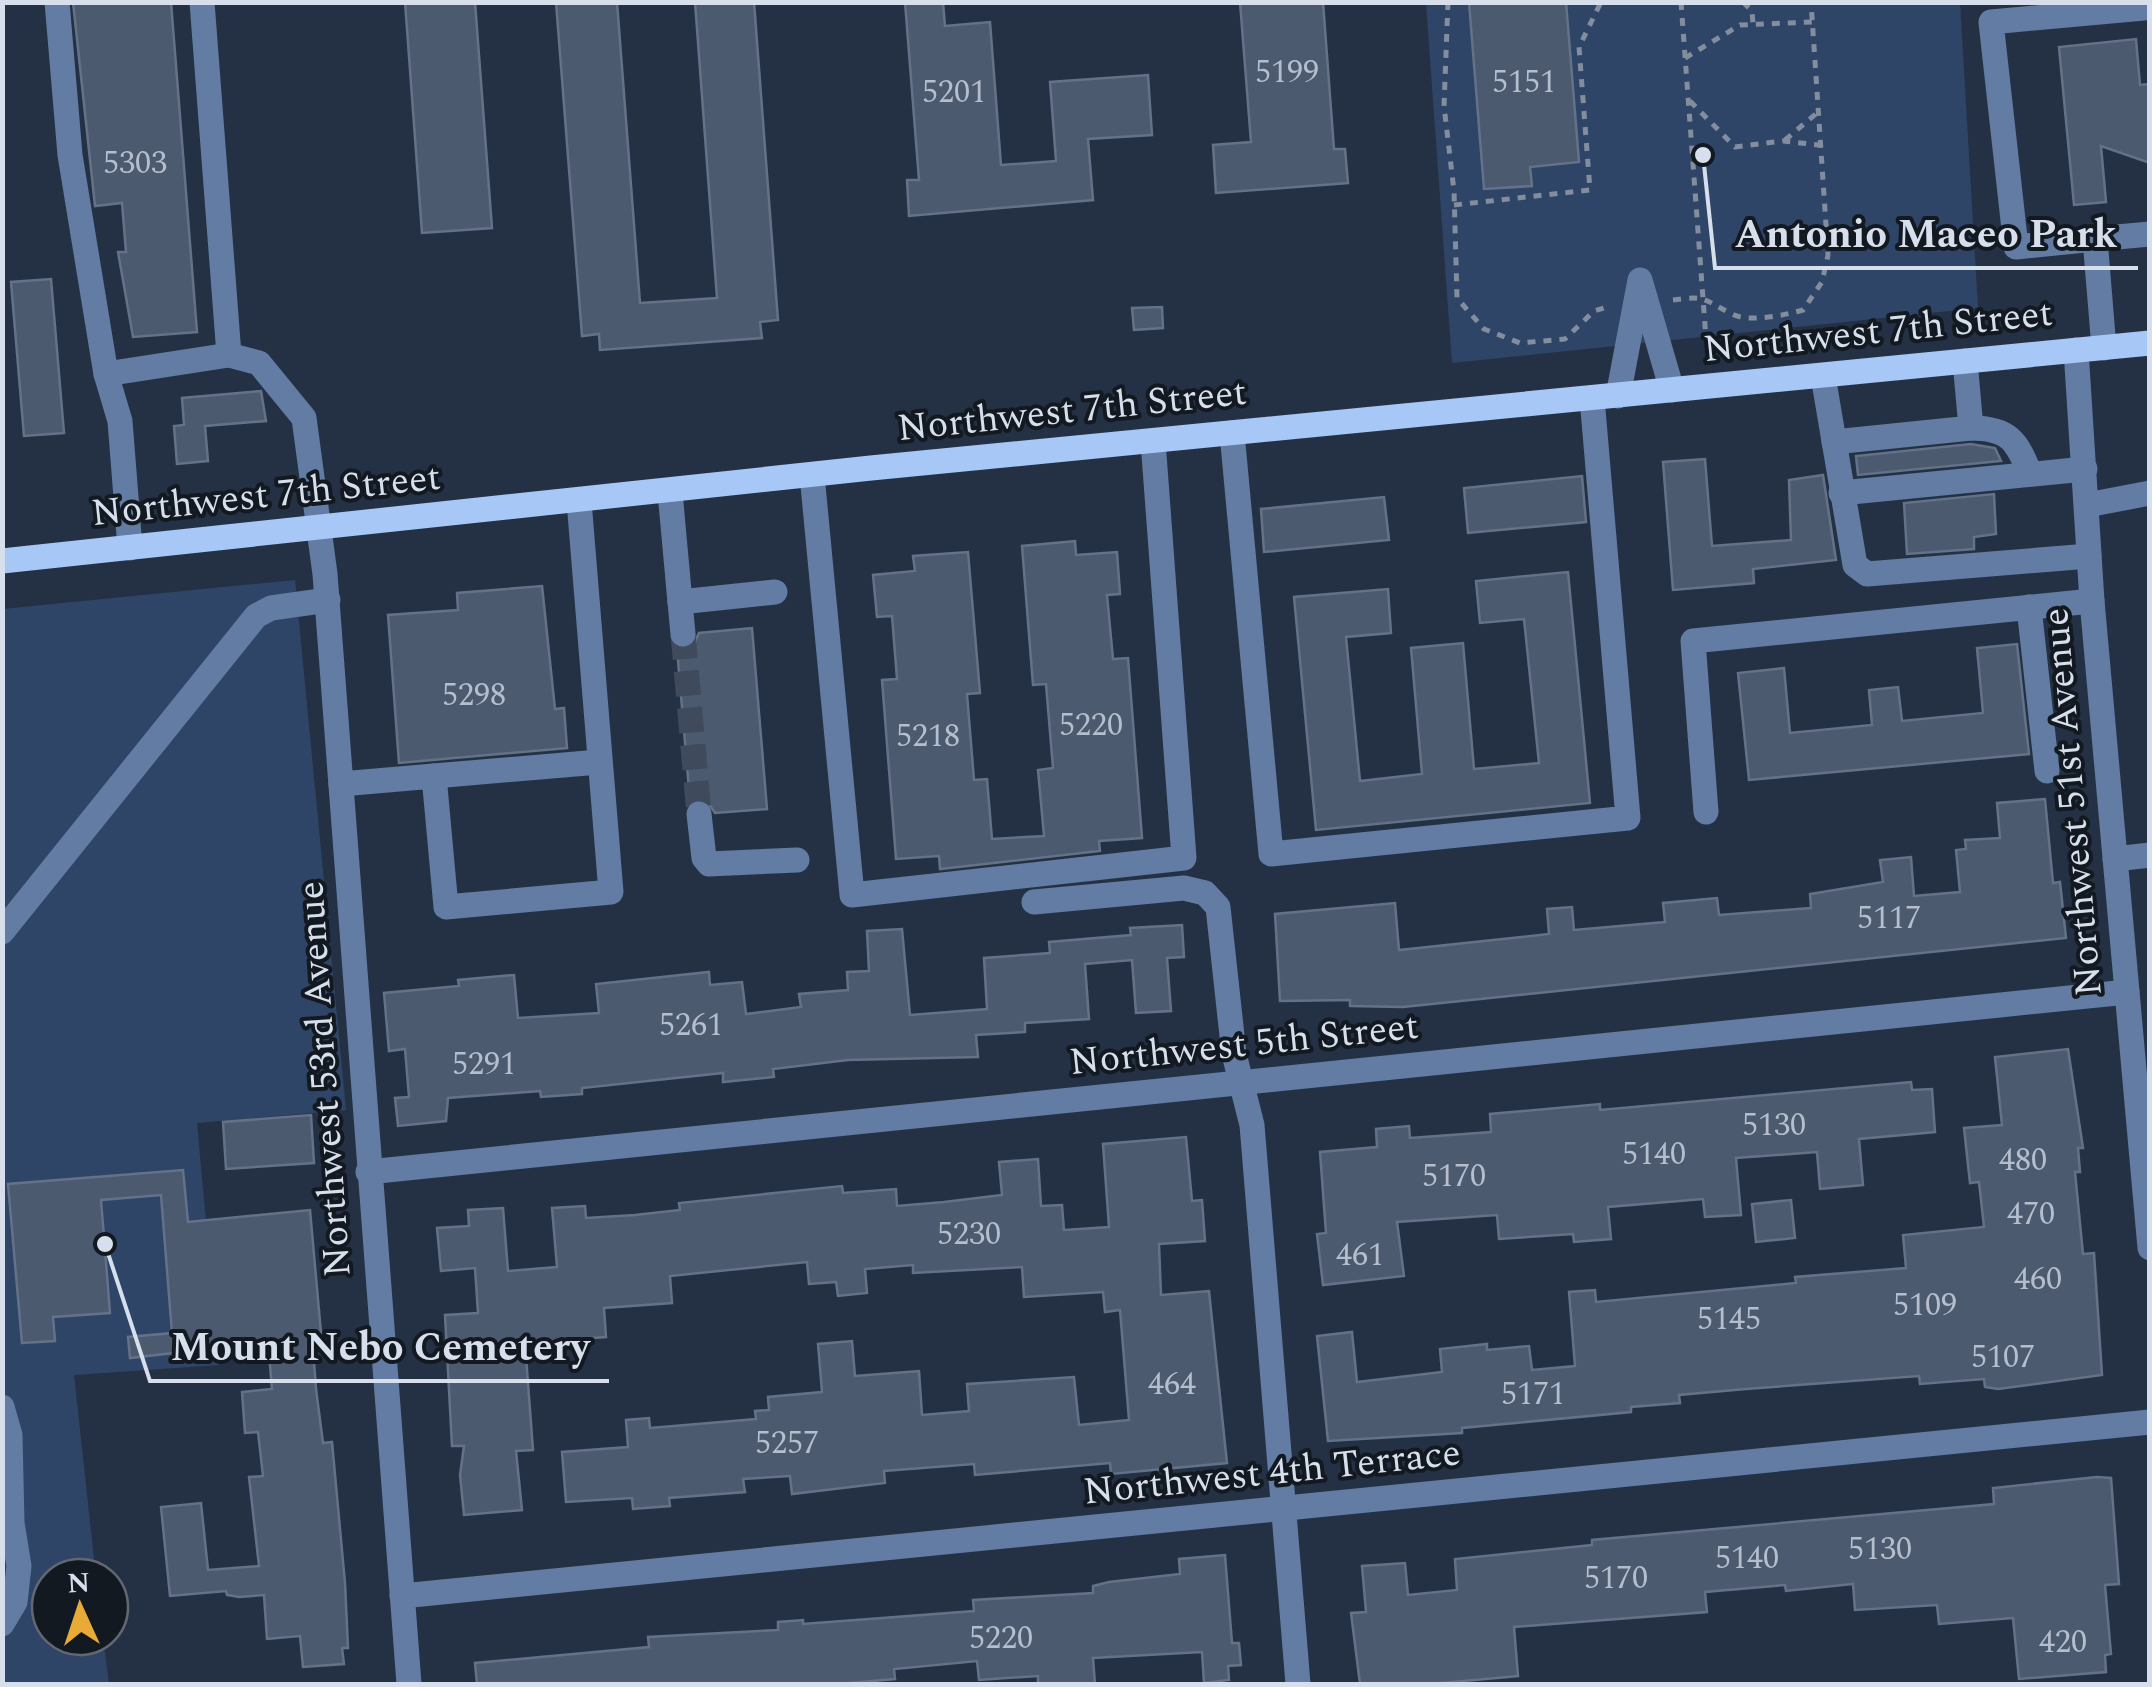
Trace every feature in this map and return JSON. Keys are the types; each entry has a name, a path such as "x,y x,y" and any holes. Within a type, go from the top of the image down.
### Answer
{"main road":[{"name":"Northwest 7th Street","path":"2,561 812,475 2150,343"}],"street":[{"path":"57,2 70,155 106,374 120,421 130,548"},
{"path":"106,374 229,354 202,2"},
{"path":"2144,8 1991,22 2016,247 2150,234"},
{"path":"2095,239 2104,348"},
{"path":"1640,304 1672,390"},
{"path":"1232,433 1271,854 1628,818 1605,397 1640,304"},
{"name":"Northwest 51st Avenue","path":"2076,350 2092,601 2127,992 2141,1042 2150,1248"},
{"name":"Northwest 53rd Avenue","path":"229,354 259,364 304,418 328,600 409,1684"},
{"path":"1965,361 1971,428"},
{"path":"1823,376 1855,565 1867,574 2089,556"},
{"path":"1834,442 1971,428 2001,430 2011,437 2030,474"},
{"path":"812,475 852,894 1184,858 1153,441"},
{"path":"1841,493 2085,469"},
{"path":"670,492 683,634"},
{"path":"2086,505 2150,493"},
{"path":"434,776 446,907 612,892 579,501"},
{"path":"680,602 775,592"},
{"path":"2,932 256,616 271,608 328,600"},
{"path":"1706,812 1693,641 2092,601"},
{"path":"2029,607 2047,770"},
{"path":"342,784 599,762"},
{"path":"699,814 704,858 709,864 797,860"},
{"path":"2116,859 2150,855"},
{"path":"1034,902 1184,888 1205,893 1218,907 1232,1039 1252,1125 1298,1684"},
{"name":"Northwest 5th Street","path":"368,1172 2127,992"},
{"path":"2,1407 10,1435 12,1522 20,1566 15,1602 2,1624"},
{"name":"Northwest 4th Terrace","path":"402,1596 2150,1422"}],"path":[{"path":"1448,2 1444,106 1454,205 1457,298 1494,336 1520,342 1566,339 1599,308 1702,296 1742,317 1804,310 1822,282 1828,255 1811,2"},
{"path":"1454,205 1590,190 1579,46 1600,2"},
{"path":"1682,2 1706,340"},
{"path":"1743,2 1752,11 1753,24"},
{"path":"1685,58 1719,34 1753,24 1812,22"},
{"path":"1688,98 1735,147 1783,142 1820,145"},
{"path":"1783,142 1817,113"}],"shaded area":[{"path":"1426,3 1960,3 1978,308 1452,363"},
{"path":"295,580 346,1110 197,1123 219,1365 74,1375 94,1557 30,1557 30,1657 106,1657 109,1684 3,1684 3,609"}],"building":[{"path":"73,2 171,2 197,332 133,337 118,252 126,252 122,203 95,206"},
{"path":"405,2 475,2 492,228 422,233"},
{"path":"556,2 617,2 640,303 717,298 695,2 754,2 778,320 760,322 762,338 600,350 599,334 582,336"},
{"path":"905,2 943,2 945,26 990,22 1001,165 1056,161 1050,82 1148,75 1152,135 1088,139 1093,200 909,216 907,180 919,180"},
{"path":"1240,2 1323,2 1334,149 1345,149 1348,183 1216,193 1213,145 1251,142"},
{"path":"1469,2 1566,2 1579,162 1530,167 1532,186 1484,189"},
{"path":"2136,39 2140,85 2150,84 2150,163 2101,146 2106,202 2074,205 2059,47"},
{"path":"51,279 64,433 24,436 11,282"},
{"path":"1162,307 1163,328 1134,330 1132,308"},
{"path":"261,391 266,421 205,426 208,461 177,464 174,426 184,425 182,398"},
{"path":"1971,444 1995,448 2001,461 1858,475 1856,456"},
{"path":"1705,459 1712,546 1791,540 1789,480 1823,475 1836,560 1753,569 1754,583 1673,590 1663,462"},
{"path":"1582,476 1586,522 1468,533 1464,488"},
{"path":"1994,494 1996,534 1974,537 1974,549 1907,554 1904,503"},
{"path":"1384,497 1389,540 1264,552 1261,509"},
{"path":"1075,541 1076,555 1117,552 1120,594 1107,595 1113,659 1128,658 1142,838 1099,841 1100,851 940,869 939,856 896,859 882,680 897,679 892,616 877,617 873,575 915,571 913,556 968,552 980,693 967,694 974,780 987,779 992,839 1044,836 1038,770 1053,768 1046,684 1033,685 1022,546"},
{"path":"1568,572 1590,803 1316,830 1294,597 1388,589 1391,633 1346,637 1360,781 1422,774 1411,648 1463,643 1474,769 1539,763 1524,619 1480,623 1476,581"},
{"path":"542,586 555,709 564,708 567,748 399,763 388,615 458,610 457,593"},
{"path":"752,628 767,809 715,813 706,800 690,801 677,649 692,648 699,633"},
{"path":"2017,644 2029,754 1749,780 1738,673 1784,668 1790,733 1872,725 1869,690 1898,687 1902,721 1983,713 1977,648"},
{"path":"2045,799 2053,883 2060,882 2066,938 1403,1007 1350,1006 1350,1000 1280,1001 1275,914 1395,903 1399,950 1549,934 1547,909 1572,907 1574,930 1665,922 1663,903 1717,898 1719,915 1811,908 1810,894 1883,882 1880,860 1911,857 1914,896 1960,892 1956,850 1966,849 1965,840 2000,838 1997,803"},
{"path":"1182,925 1184,957 1167,958 1171,1011 1136,1013 1132,960 1085,964 1089,1019 1025,1023 1025,1032 976,1035 978,1057 848,1060 773,1069 774,1077 723,1082 723,1073 582,1088 582,1094 541,1097 540,1091 448,1098 446,1121 398,1126 395,1098 409,1097 405,1049 389,1051 384,993 459,986 458,980 514,975 518,1018 599,1013 596,984 709,972 710,985 742,982 746,1014 801,1007 799,994 848,990 847,972 869,971 867,931 902,929 910,1015 987,1009 984,958 1050,953 1049,942 1131,935 1130,928"},
{"path":"2068,1049 2083,1148 2078,1148 2080,1172 2075,1172 2083,1254 2094,1253 2102,1375 1998,1389 1985,1387 1984,1379 1920,1384 1919,1376 1746,1389 1679,1395 1680,1403 1631,1407 1631,1412 1462,1428 1462,1433 1328,1441 1317,1336 1352,1332 1357,1382 1442,1372 1440,1349 1487,1344 1487,1350 1529,1346 1532,1370 1575,1366 1569,1292 1595,1290 1596,1302 1796,1283 1795,1277 1906,1268 1903,1235 1984,1227 1979,1182 1970,1183 1964,1128 2002,1125 1995,1057"},
{"path":"1911,1082 1912,1090 1932,1089 1935,1132 1859,1139 1863,1185 1820,1189 1817,1152 1736,1158 1741,1215 1705,1217 1703,1199 1608,1207 1611,1239 1574,1242 1573,1234 1499,1239 1497,1215 1397,1222 1404,1276 1323,1285 1317,1234 1326,1233 1320,1152 1377,1147 1376,1129 1409,1126 1410,1138 1491,1132 1490,1114 1600,1104 1600,1110"},
{"path":"311,1115 314,1163 226,1169 223,1122"},
{"path":"1186,1137 1192,1201 1202,1200 1205,1241 1159,1244 1161,1295 1209,1291 1227,1463 1111,1474 1110,1463 975,1475 974,1464 884,1471 885,1483 792,1494 790,1476 743,1479 745,1492 669,1498 670,1506 633,1509 632,1498 566,1502 562,1452 628,1447 626,1420 649,1418 650,1428 756,1419 755,1411 769,1410 768,1397 822,1392 818,1344 852,1341 855,1376 919,1371 922,1415 969,1411 967,1384 1074,1377 1079,1425 1129,1420 1120,1310 1105,1312 1103,1292 1024,1297 1022,1267 913,1273 913,1265 865,1269 867,1293 838,1296 836,1282 809,1284 807,1262 670,1276 672,1303 604,1308 606,1337 525,1343 533,1450 516,1451 522,1510 464,1515 460,1475 464,1446 452,1446 445,1315 478,1313 475,1268 441,1271 437,1228 469,1226 468,1210 503,1208 508,1271 557,1267 552,1208 585,1206 586,1218 635,1215 680,1210 679,1203 842,1186 843,1193 896,1189 897,1206 944,1202 1002,1195 999,1162 1038,1159 1041,1206 1062,1205 1064,1230 1109,1227 1103,1144"},
{"path":"183,1170 188,1222 310,1210 321,1333 312,1334 316,1389 323,1443 332,1442 345,1583 348,1648 342,1648 344,1664 303,1667 300,1636 267,1639 264,1595 239,1597 227,1595 226,1591 170,1596 161,1507 201,1503 208,1570 259,1566 249,1477 263,1476 258,1432 245,1433 242,1392 272,1389 268,1342 130,1358 128,1337 172,1333 161,1195 101,1200 110,1313 53,1317 55,1341 22,1343 8,1184"},
{"path":"1791,1200 1795,1238 1756,1242 1752,1204"},
{"path":"2111,1478 2119,1584 2105,1585 2111,1654 2105,1655 2106,1672 2019,1679 2013,1618 1939,1624 1937,1605 1855,1610 1853,1584 1786,1591 1785,1585 1705,1592 1707,1612 1514,1627 1518,1676 1430,1684 1360,1684 1351,1613 1366,1612 1362,1566 1405,1563 1408,1595 1457,1590 1455,1559 1592,1545 1592,1540 1994,1504 1993,1488"},
{"path":"1225,1555 1232,1643 1239,1643 1241,1665 1228,1666 1229,1680 1204,1683 1202,1652 1093,1658 1095,1684 1038,1684 1038,1676 979,1680 977,1661 894,1669 895,1679 838,1684 477,1684 475,1663 649,1647 648,1637 778,1630 778,1622 803,1620 803,1624 974,1611 973,1600 1093,1593 1093,1586 1109,1582 1180,1574 1179,1559"}],"tunnel":[{"path":"683,634 699,814"}],"place":[{"name":"Antonio Maceo Park","path":"1703,155"},
{"name":"Mount Nebo Cemetery","path":"105,1244"}]}
